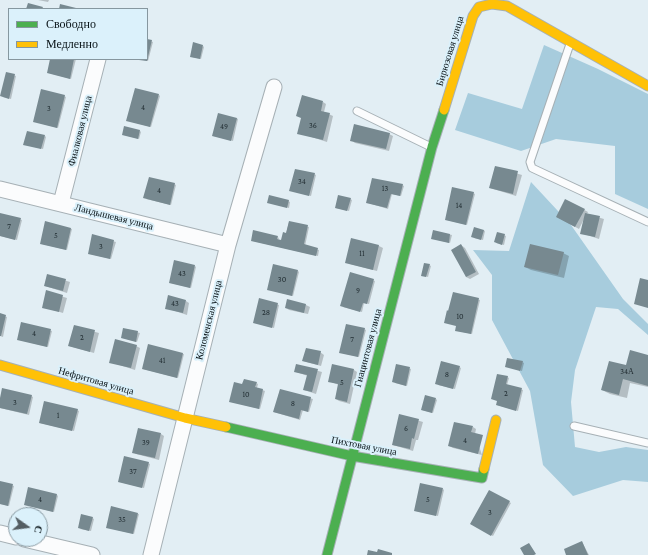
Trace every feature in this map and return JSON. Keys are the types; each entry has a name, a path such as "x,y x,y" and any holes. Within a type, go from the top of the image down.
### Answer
{"street":[{"name":"Бирюзовая улица","path":"432,147 472,16 479,6 492,4 507,6 648,86"},
{"name":"Фиалковая улица","path":"61,203 98,60"},
{"name":"Коломенская улица","path":"151,555 228,245 274,87"},
{"name":"Гиацинтовая улица","path":"328,555 432,147"},
{"name":"Ландышевая улица","path":"0,189 228,245"},
{"name":"Нефритовая улица","path":"0,365 185,418"},
{"name":"Пихтовая улица","path":"185,418 352,456 482,478 496,420"},
{"path":"48,545 92,555"}],"lane":[{"path":"570,42 530,162 532,168 648,222"},
{"path":"358,111 432,147"},
{"path":"574,426 648,443"}],"shaded area":[{"path":"544,45 598,69 648,94 648,209 615,194 615,146 556,139 521,151 455,130 468,93 522,109"},
{"path":"531,182 571,225 623,299 648,324 648,335 618,309 596,307 575,370 571,402 575,447 599,452 626,447 648,450 648,482 623,480 573,496 543,465 530,391 492,320 492,275 473,250 509,251"}],"building":[{"path":"28,3 43,7 42,8 26,8"},
{"path":"60,4 76,8 59,8"},
{"path":"148,39 152,40 148,57"},
{"path":"193,42 203,45 200,59 190,57"},
{"path":"50,60 74,60 70,79 47,73"},
{"path":"6,72 15,74 9,99 0,96"},
{"path":"135,88 159,94 150,127 126,121"},
{"path":"41,89 65,95 57,128 33,122"},
{"path":"302,95 323,101 321,111 330,113 323,140 297,134 301,118 296,116"},
{"path":"218,113 237,118 231,141 212,136"},
{"path":"354,124 390,133 386,149 350,141"},
{"path":"124,126 140,130 138,139 122,135"},
{"path":"27,131 45,135 41,149 23,145"},
{"path":"495,166 518,171 513,194 489,188"},
{"path":"295,169 315,173 309,196 289,191"},
{"path":"149,177 175,183 170,205 143,198"},
{"path":"372,178 403,184 400,196 391,194 387,208 366,203"},
{"path":"452,187 474,192 466,225 445,220"},
{"path":"269,195 289,200 287,208 267,203"},
{"path":"338,195 351,198 347,211 335,208"},
{"path":"565,199 585,209 575,227 556,217"},
{"path":"0,213 21,218 15,240 0,236"},
{"path":"585,213 600,216 595,237 580,234"},
{"path":"45,221 71,228 66,250 40,244"},
{"path":"289,221 308,225 304,244 318,248 316,256 251,241 253,230 278,236 277,239 281,240 283,232 286,233"},
{"path":"474,227 484,230 481,240 471,237"},
{"path":"433,230 450,234 449,243 431,239"},
{"path":"497,232 505,234 502,245 494,242"},
{"path":"92,234 114,240 110,259 88,254"},
{"path":"351,238 379,245 373,270 345,263"},
{"path":"461,244 476,272 466,277 451,250"},
{"path":"530,244 564,252 558,275 524,267"},
{"path":"174,260 195,265 190,288 169,283"},
{"path":"424,263 430,264 426,277 421,276"},
{"path":"273,264 298,270 292,296 267,290"},
{"path":"350,272 374,279 367,304 363,303 360,312 340,306"},
{"path":"47,274 66,279 63,291 44,286"},
{"path":"640,278 648,280 648,308 634,304"},
{"path":"46,290 63,295 59,312 42,308"},
{"path":"453,292 479,298 471,334 455,331 456,326 444,323"},
{"path":"168,295 186,300 183,313 165,309"},
{"path":"259,298 278,303 272,328 253,323"},
{"path":"287,299 306,304 304,313 285,308"},
{"path":"0,313 6,315 1,336 0,336"},
{"path":"21,322 51,329 47,347 17,340"},
{"path":"346,324 365,328 358,357 339,353"},
{"path":"74,325 95,330 90,352 68,346"},
{"path":"123,328 138,331 136,342 121,338"},
{"path":"115,339 137,345 131,368 109,363"},
{"path":"148,344 183,353 177,378 142,369"},
{"path":"306,348 321,351 318,365 302,361"},
{"path":"630,350 648,355 648,386 623,379 619,395 601,390 609,361 626,365"},
{"path":"507,358 523,361 520,371 505,367"},
{"path":"441,361 460,366 453,389 435,384"},
{"path":"296,364 318,369 312,392 303,390 307,375 294,372"},
{"path":"332,364 354,369 347,402 335,399 338,384 328,382"},
{"path":"396,364 410,367 406,386 392,382"},
{"path":"497,374 508,376 506,384 522,388 516,411 496,405 497,401 491,399"},
{"path":"244,379 257,382 255,387 263,389 259,409 229,402 234,382 242,384"},
{"path":"2,388 32,395 27,414 0,408"},
{"path":"280,389 311,397 308,412 301,410 299,419 273,412"},
{"path":"425,395 436,398 432,413 421,410"},
{"path":"44,401 78,409 72,431 39,423"},
{"path":"399,414 419,419 414,439 412,438 410,449 392,445"},
{"path":"454,422 473,426 471,432 483,435 478,454 448,446"},
{"path":"138,428 161,433 155,458 132,453"},
{"path":"124,456 149,462 142,488 118,482"},
{"path":"0,481 13,484 8,506 0,504"},
{"path":"420,483 443,488 436,516 414,511"},
{"path":"28,487 57,494 53,512 48,511 48,507 32,507 24,505"},
{"path":"489,490 510,501 491,536 470,524"},
{"path":"111,506 138,513 133,534 106,528"},
{"path":"81,514 93,517 89,531 78,528"},
{"path":"582,541 588,555 566,555 564,549"},
{"path":"529,543 536,554 524,555 520,548"},
{"path":"378,549 392,553 392,555 367,555 368,550 377,552"}],"traffic: fast":[{"path":"327,555 432,147 444,110"},
{"path":"226,427 352,456 482,478 484,469"}],"traffic: slow":[{"path":"444,110 473,16 479,7 492,4 507,6 648,86"},
{"path":"0,365 185,418 226,427"},
{"path":"484,469 496,420"}]}
